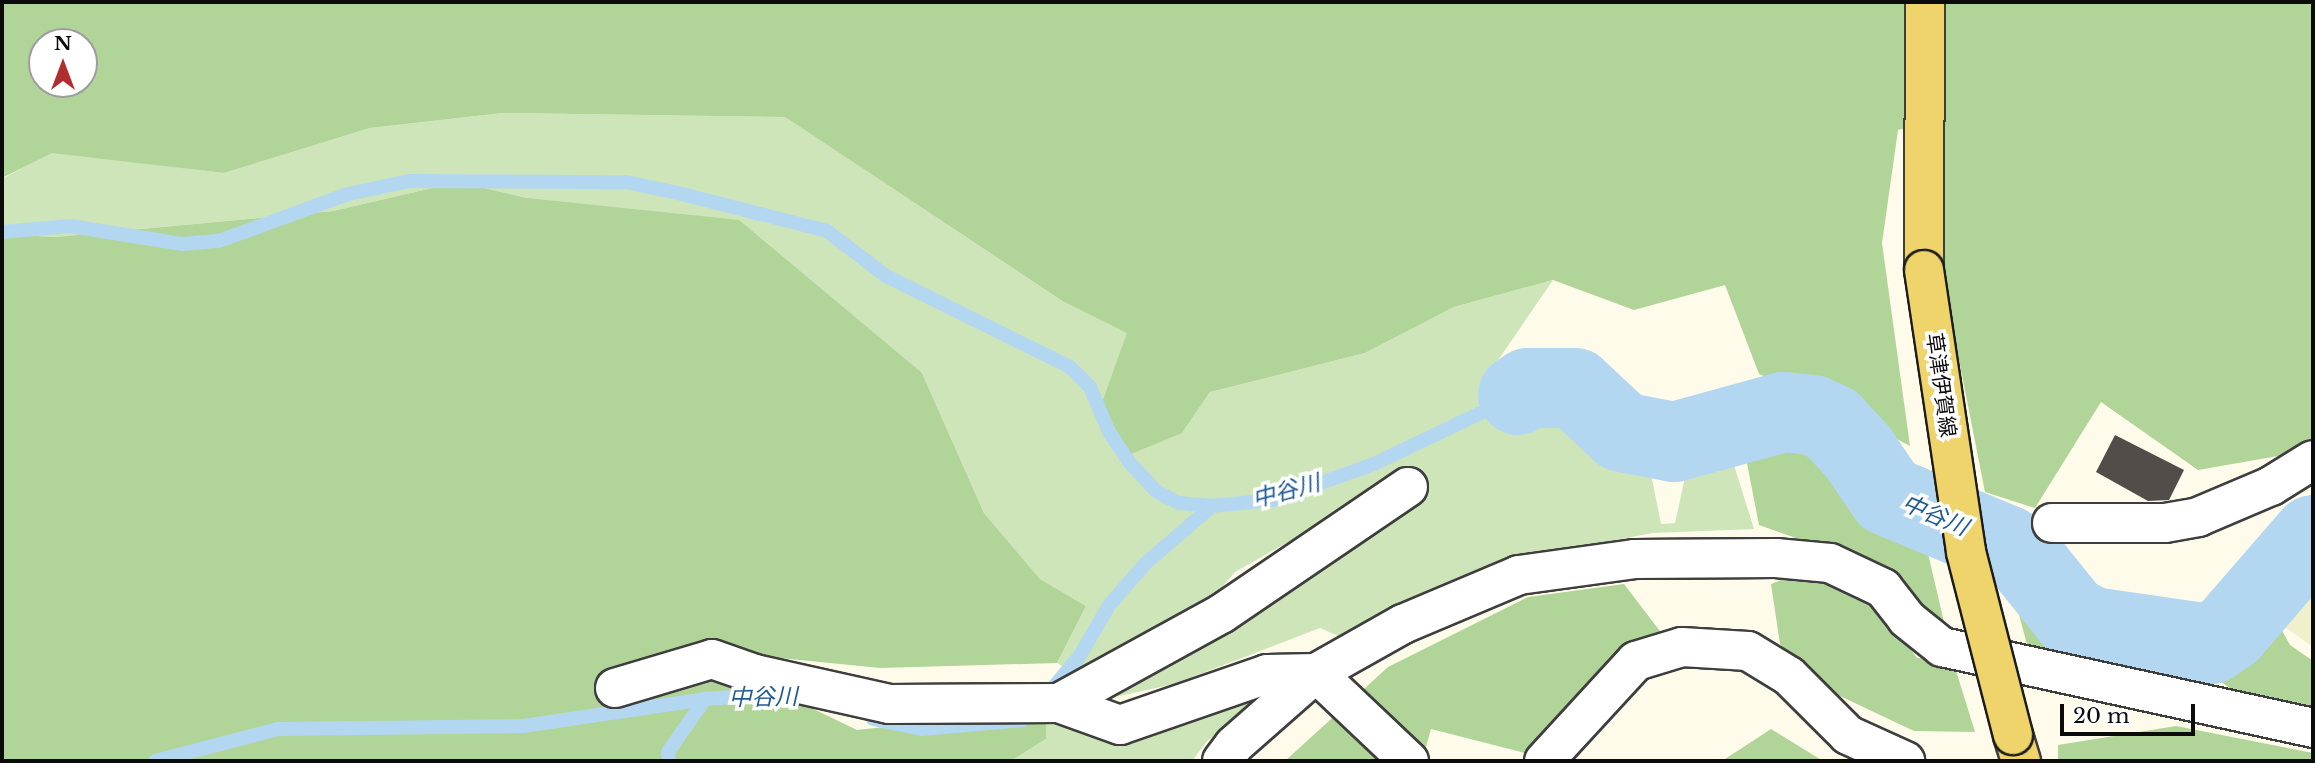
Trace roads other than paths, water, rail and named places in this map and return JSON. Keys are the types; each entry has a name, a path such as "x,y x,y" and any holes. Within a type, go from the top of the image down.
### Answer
{"main road":[{"name":"草津伊賀線","path":"1925,2 1924,270 1966,552 2017,748"}],"street":[{"path":"2052,523 2165,523 2199,517 2271,486 2313,460"},
{"path":"1059,702 1221,614 1408,487"},
{"path":"1222,761 1234,745 1316,673 1404,624 1519,575 1634,559 1776,558 1830,563 1883,588 1907,619 1942,647 2313,728"},
{"path":"1544,761 1636,661 1682,647 1748,651 1789,676 1848,735 1905,761"},
{"path":"615,688 712,659 755,674 889,704 1059,702 1120,725 1267,674 1316,673 1409,761"}],"waterway":[{"path":"2,232 70,226 182,244 219,241 348,194 409,181 626,182 682,194 827,231 886,276 1070,367 1090,387 1109,432 1129,462 1156,491 1179,503 1212,506"},
{"name":"中谷川","path":"1518,395 1528,388 1575,388 1622,432 1674,442 1784,412 1813,415 1832,424 1858,452 1888,496 2006,545 2022,555 2071,616 2093,627 2211,644 2229,632 2313,535"},
{"name":"中谷川","path":"1046,696 1079,657 1110,604 1146,563 1212,506 1273,500 1374,464 1518,395"},
{"name":"中谷川","path":"155,761 278,729 523,726 705,699 777,694"},
{"path":"669,761 668,752 705,699"},
{"name":"中谷川","path":"873,719 922,729 1023,720"}]}
